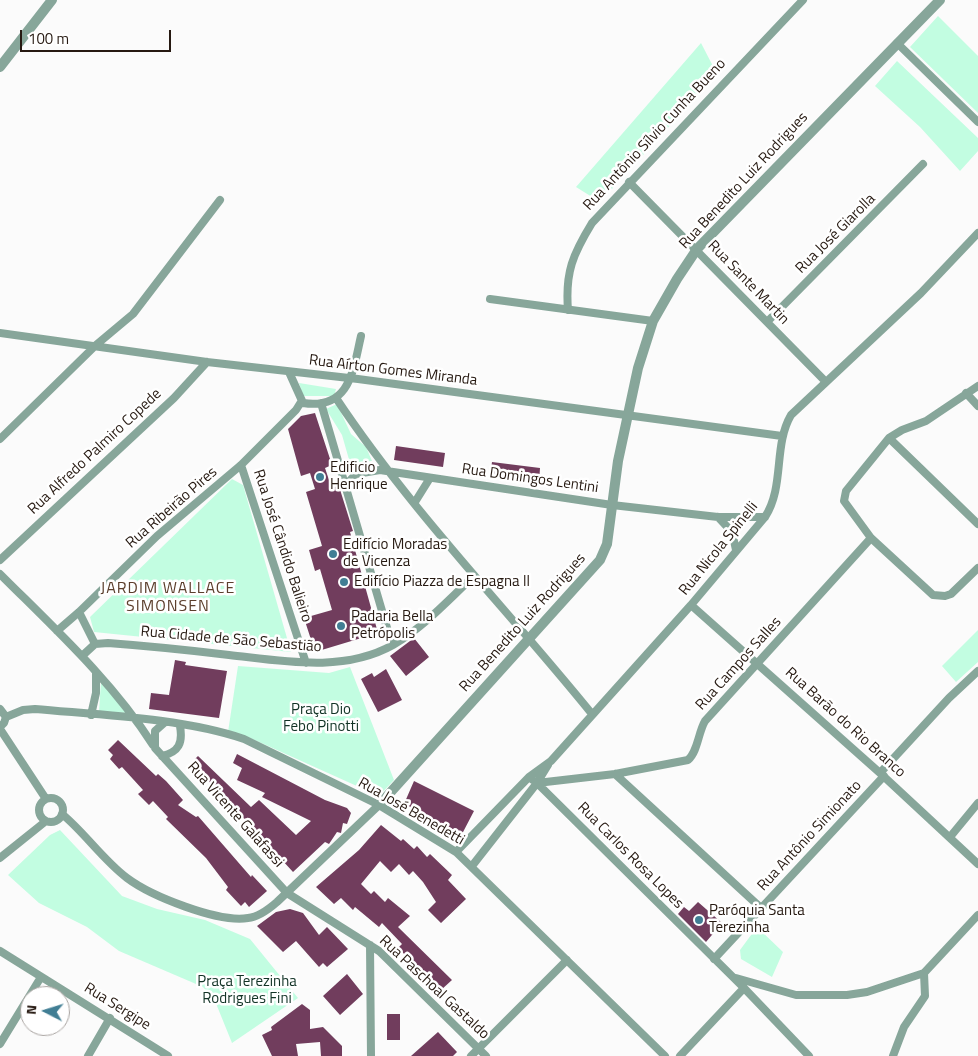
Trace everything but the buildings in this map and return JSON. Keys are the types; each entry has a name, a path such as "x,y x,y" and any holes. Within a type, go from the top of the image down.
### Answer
{"street":[{"path":"0,67 52,0"},
{"name":"Rua Antônio Sílvio Cunha Bueno","path":"568,310 566,286 573,257 592,222 803,0"},
{"name":"Rua Benedito Luiz Rodrigues","path":"62,814 126,877 144,890 169,901 221,917 244,919 267,911 287,893 378,805 600,560 607,544 618,461 638,368 653,321 697,250 940,0"},
{"path":"897,43 978,122"},
{"name":"Rua José Giarolla","path":"767,322 923,164"},
{"name":"Rua Sante Martin","path":"629,182 826,382"},
{"path":"0,439 96,345 133,314 220,200"},
{"name":"Rua Nicola Spinelli","path":"456,852 529,777 550,761 691,605 766,517 772,505 776,489 782,436 791,415 921,293 978,232"},
{"path":"490,300 653,321"},
{"name":"Rua Aírton Gomes Miranda","path":"0,333 208,362 351,378 628,414 782,436"},
{"path":"289,372 301,402 321,403 336,398 344,391 351,378 362,336"},
{"name":"Rua Alfredo Palmiro Copede","path":"0,560 174,398 208,362"},
{"path":"978,386 926,421 902,430 889,438 846,491 844,501 870,538 933,594 945,596 951,594 978,568"},
{"path":"966,393 978,406"},
{"path":"336,398 388,471 474,576 529,637 592,714"},
{"name":"Rua Ribeirão Pires","path":"57,631 157,536 241,465 296,410 301,402"},
{"path":"321,403 392,645"},
{"path":"889,438 978,524"},
{"name":"Rua José Cândido Balieiro","path":"241,465 306,663"},
{"name":"Rua Domingos Lentini","path":"345,486 356,474 361,472 388,471 612,505 718,517 766,517"},
{"path":"415,502 430,478"},
{"path":"718,517 732,532 736,550"},
{"name":"Rua Campos Salles","path":"537,784 615,774 688,760 694,753 697,737 705,721 759,664 870,538"},
{"path":"0,574 82,656 137,720 162,756 175,751 179,746 180,726"},
{"name":"Rua Cidade de São Sebastião","path":"95,644 137,645 306,663 351,659 367,656 392,645 422,624 474,576"},
{"name":"Rua Barão do Rio Branco","path":"691,605 882,774 978,864"},
{"path":"79,612 95,644 82,656"},
{"name":"Rua Antônio Simionato","path":"714,959 949,698 978,671"},
{"path":"91,714 96,693 96,672"},
{"path":"0,709 6,717 0,728 46,799"},
{"name":"Rua José Benedetti","path":"6,717 23,710 35,709 164,723 225,733 244,739 378,805 456,852 665,1056"},
{"path":"155,748 155,731 164,723"},
{"name":"Rua Vicente Galafassi","path":"162,756 287,893"},
{"name":"Rua Nicola Spinelli","path":"472,866 537,784 550,761"},
{"path":"615,774 761,908"},
{"path":"529,777 537,784"},
{"name":"Rua Carlos Rosa Lopes","path":"537,784 734,977 809,1056"},
{"path":"0,858 46,821 57,820 62,814 62,806 58,800 46,799"},
{"path":"46,799 39,808 40,815 46,821"},
{"path":"950,837 978,803"},
{"name":"Rua Paschoal Gastaldo","path":"287,893 386,957 486,1056"},
{"path":"734,977 796,995 847,995 868,992 924,973 978,915"},
{"path":"370,945 371,1056"},
{"name":"Rua Sergipe","path":"0,951 168,1056"},
{"path":"471,1056 567,960"},
{"path":"893,1056 904,1027 925,996 924,973"},
{"path":"0,1044 41,977"},
{"path":"680,1056 744,988"},
{"path":"88,1056 110,1018"}],"green space":[{"path":"938,16 978,56 978,113 910,47"},
{"path":"701,43 717,74 600,202 576,187"},
{"path":"897,61 978,138 978,151 960,171 920,127 875,86"},
{"path":"299,383 336,389 334,396 303,396"},
{"path":"337,404 351,434 366,447 372,461 350,463 342,435 326,409"},
{"path":"232,479 243,485 291,652 94,632 90,617"},
{"path":"978,630 978,662 956,682 942,666"},
{"name":"Praça Dio Febo Pinotti","path":"238,666 329,673 350,667 394,780 379,796 248,737 228,732"},
{"path":"101,681 130,713 99,712"},
{"name":"Praça Terezinha Rodrigues Fini","path":"60,830 122,896 157,909 205,920 250,939 298,998 232,1043 215,1001 203,987 119,951 87,927 39,903 8,875 50,835"},
{"path":"757,927 783,952 772,977 741,959 740,950"}],"place":[{"name":"Edificio Henrique","path":"320,477"},
{"name":"Edifício Moradas de Vicenza","path":"333,554"},
{"name":"Edifício Piazza de Espagna ll","path":"344,582"},
{"name":"Padaria Bella Petrópolis","path":"341,626"},
{"name":"Paróquia Santa Terezinha","path":"699,920"}],"district":[{"name":"JARDIM WALLACE SIMONSEN","path":"168,598"}]}
